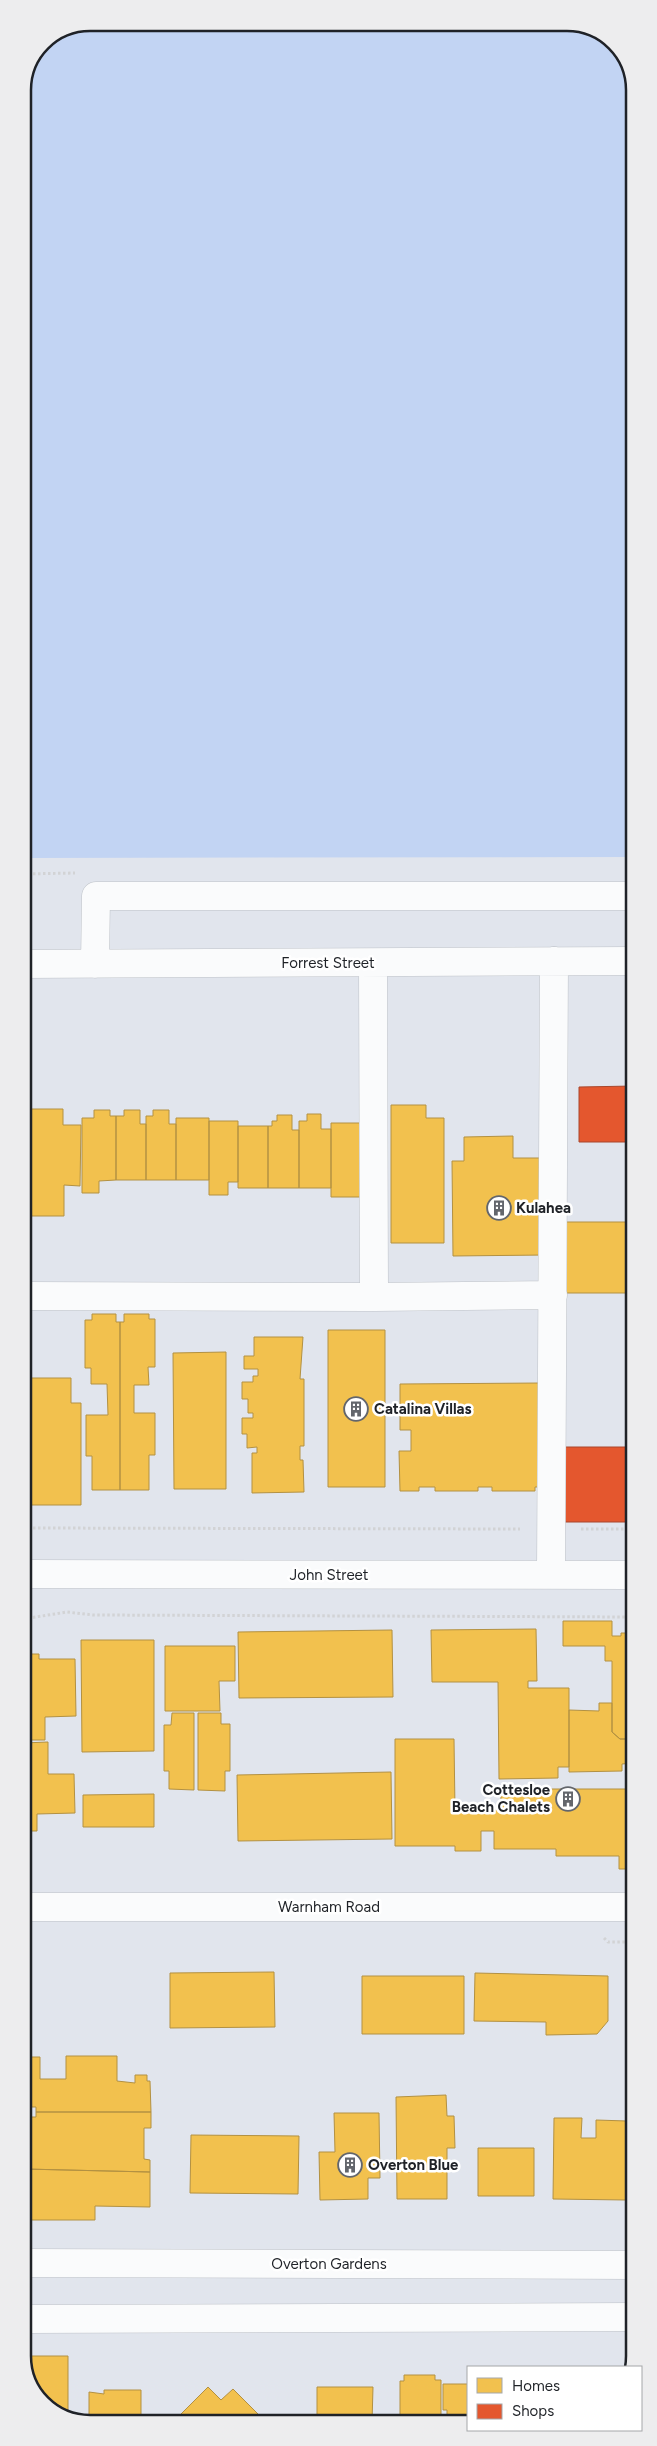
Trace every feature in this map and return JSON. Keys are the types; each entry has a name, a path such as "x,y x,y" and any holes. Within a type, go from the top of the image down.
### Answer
{"street":[{"path":"95,964 96,896 626,896"},
{"path":"551,1575 554,961"},
{"name":"Forrest Street","path":"31,964 626,961"},
{"path":"373,963 374,1296"},
{"path":"31,1296 553,1295"},
{"name":"John Street","path":"31,1574 626,1575"},
{"name":"Warnham Road","path":"31,1907 626,1907"},
{"name":"Overton Gardens","path":"31,2263 626,2265"},
{"path":"31,2319 626,2317"}],"path":[{"path":"31,1528 626,1529"},
{"path":"31,1618 67,1612 93,1615 626,1617"}],"shaded area":[{"path":"91,31 570,31 596,39 618,61 625,79 626,91 626,857 31,858 31,91 32,79 41,58 58,41 79,32"}],"building: Homes":[{"path":"391,1105 426,1105 426,1118 444,1118 444,1243 391,1243"},
{"path":"31,1109 63,1109 63,1125 81,1125 80,1186 64,1185 64,1216 31,1216"},
{"path":"94,1110 110,1110 110,1116 116,1116 116,1180 99,1181 99,1193 82,1193 82,1118 94,1118"},
{"path":"124,1110 140,1110 140,1124 146,1124 146,1180 116,1180 116,1116 124,1116"},
{"path":"153,1110 169,1110 169,1124 176,1124 176,1180 146,1180 146,1116 153,1116"},
{"path":"307,1114 321,1114 321,1129 331,1129 331,1188 299,1188 299,1121 307,1121"},
{"path":"277,1115 292,1115 292,1130 299,1130 299,1188 268,1188 268,1126 272,1126 272,1121 277,1121"},
{"path":"176,1118 209,1118 209,1180 176,1180"},
{"path":"209,1121 238,1121 238,1182 228,1182 228,1195 209,1195"},
{"path":"331,1123 363,1123 363,1197 331,1197"},
{"path":"238,1126 268,1126 268,1188 238,1188"},
{"name":"Kulahea","path":"513,1136 513,1158 544,1158 545,1255 453,1256 452,1161 464,1161 464,1137"},
{"path":"562,1222 626,1222 626,1293 562,1293"},
{"path":"92,1314 116,1314 116,1322 120,1322 120,1490 92,1490 92,1456 86,1456 86,1415 108,1415 107,1384 91,1384 91,1368 85,1368 85,1320 92,1320"},
{"path":"124,1314 149,1314 149,1319 155,1319 155,1367 148,1367 149,1385 134,1385 134,1413 155,1413 155,1455 149,1455 149,1490 120,1490 120,1322 124,1322"},
{"name":"Catalina Villas","path":"328,1330 385,1330 385,1487 328,1487"},
{"path":"254,1337 303,1337 300,1379 304,1379 304,1446 300,1446 300,1460 303,1460 304,1492 252,1493 252,1453 257,1453 257,1447 247,1448 247,1434 242,1434 242,1418 253,1418 253,1413 248,1413 248,1399 242,1399 242,1382 253,1382 253,1376 258,1376 258,1369 244,1369 244,1356 254,1356"},
{"path":"226,1352 226,1489 174,1489 173,1353"},
{"path":"31,1378 71,1378 71,1403 81,1403 81,1505 31,1505"},
{"path":"541,1383 541,1487 535,1487 535,1491 492,1491 492,1487 478,1487 478,1491 435,1491 435,1487 419,1487 419,1491 400,1491 399,1451 411,1451 411,1430 400,1430 400,1384"},
{"path":"563,1621 612,1621 612,1636 621,1636 621,1633 626,1633 626,1739 620,1739 612,1732 612,1661 605,1661 605,1646 563,1646"},
{"name":"Cottesloe Beach Chalets","path":"536,1629 537,1681 528,1681 528,1688 569,1688 569,1767 558,1767 558,1778 499,1779 498,1682 432,1682 431,1630"},
{"path":"392,1630 393,1697 239,1698 238,1632"},
{"path":"81,1640 154,1640 154,1751 82,1752"},
{"path":"165,1646 235,1646 235,1681 219,1681 220,1711 165,1711"},
{"path":"31,1654 39,1654 39,1659 75,1659 76,1716 45,1717 45,1740 31,1740"},
{"path":"599,1703 612,1703 612,1732 620,1739 626,1739 626,1764 622,1764 622,1771 569,1772 569,1710 599,1711"},
{"path":"172,1713 194,1713 194,1790 169,1789 169,1771 164,1771 164,1725 171,1725"},
{"path":"198,1713 221,1713 221,1724 230,1724 230,1771 225,1771 225,1791 198,1790"},
{"name":"Cottesloe Beach Chalets","path":"395,1739 454,1739 455,1810 501,1810 501,1789 626,1789 626,1869 619,1869 619,1856 556,1856 556,1849 494,1849 494,1831 481,1831 481,1851 455,1851 455,1846 395,1846"},
{"path":"48,1742 48,1774 74,1774 75,1813 37,1814 37,1831 31,1831 31,1743"},
{"path":"391,1772 392,1839 238,1841 237,1775"},
{"path":"154,1794 154,1827 83,1827 83,1795"},
{"path":"274,1972 275,2027 170,2028 170,1973"},
{"path":"475,1973 608,1976 608,2021 597,2034 546,2035 546,2022 474,2021"},
{"path":"362,1976 464,1976 464,2034 362,2034"},
{"path":"66,2056 117,2056 117,2081 135,2083 135,2075 147,2075 147,2081 150,2081 151,2112 36,2112 36,2107 31,2107 31,2057 40,2057 40,2079 66,2079"},
{"path":"446,2095 447,2116 454,2116 455,2148 447,2148 447,2199 397,2199 396,2097"},
{"path":"36,2112 151,2112 151,2128 144,2128 144,2159 150,2160 150,2172 31,2169 31,2117 36,2117"},
{"name":"Overton Blue","path":"334,2113 379,2113 380,2178 368,2178 368,2199 320,2200 319,2152 335,2152"},
{"path":"554,2118 582,2118 581,2138 596,2138 596,2120 626,2121 626,2200 553,2199"},
{"path":"191,2135 299,2136 298,2194 190,2193"},
{"path":"478,2148 534,2148 534,2196 478,2196"},
{"path":"31,2169 150,2172 150,2207 95,2206 95,2220 31,2220"},
{"path":"31,2356 68,2356 68,2410 52,2400 39,2385 32,2367"},
{"path":"404,2375 435,2375 435,2380 441,2380 441,2415 400,2415 400,2381 404,2381"},
{"path":"443,2384 467,2384 467,2415 447,2415 447,2410 443,2410"},
{"path":"208,2387 221,2400 233,2389 259,2415 180,2415"},
{"path":"317,2387 373,2387 372,2415 317,2415"},
{"path":"104,2390 141,2390 141,2415 89,2415 89,2392 104,2394"}],"building: Shops":[{"path":"626,1086 626,1142 579,1142 579,1087"},
{"path":"561,1447 626,1447 626,1522 562,1522"}],"place":[{"name":"Kulahea","path":"499,1208"},
{"name":"Catalina Villas","path":"356,1409"},
{"name":"Cottesloe Beach Chalets","path":"568,1799"},
{"name":"Overton Blue","path":"350,2165"}]}
